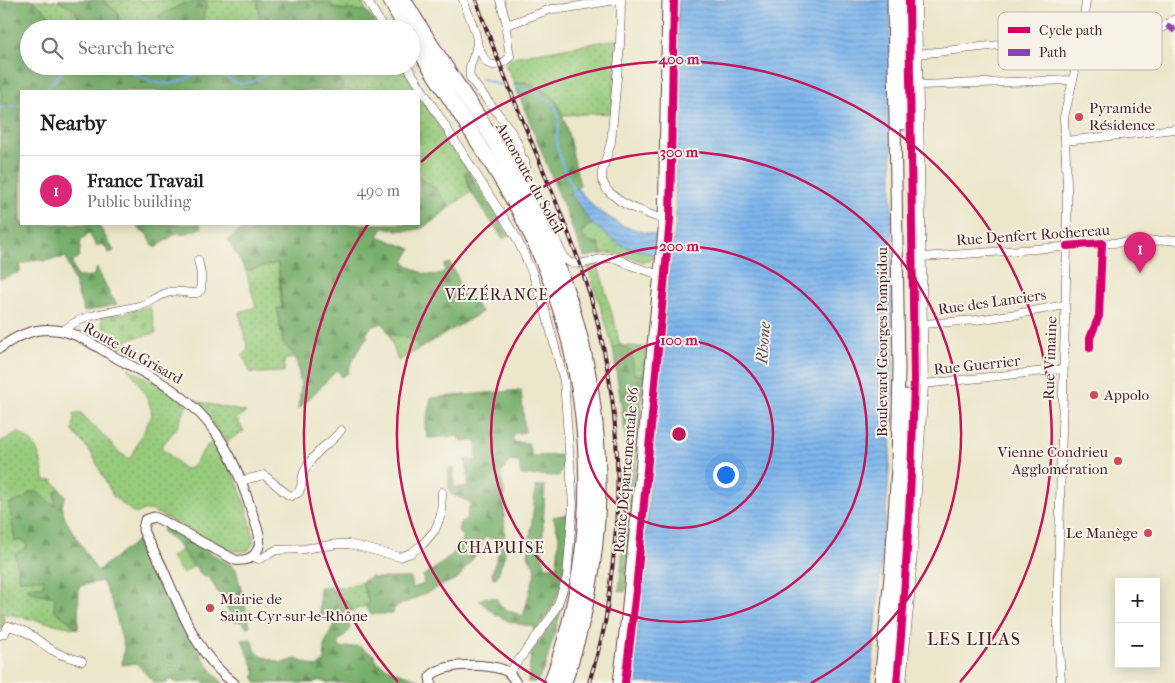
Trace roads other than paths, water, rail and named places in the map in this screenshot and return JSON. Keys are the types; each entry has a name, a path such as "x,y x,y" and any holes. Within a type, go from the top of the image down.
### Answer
{"highway":[{"path":"390,0 401,20"},
{"name":"Autoroute du Soleil","path":"404,0 417,20"},
{"name":"Autoroute du Soleil","path":"420,25 493,141 530,205 556,262 578,327 590,379 599,463 596,543 588,596 580,632 564,683"},
{"name":"Autoroute du Soleil","path":"420,52 504,184 532,238 558,301 567,331 578,382 584,425 586,466 585,532 568,631 551,683"}],"main road":[{"name":"Route Départementale 86","path":"619,683 664,225 668,0"},
{"name":"Boulevard Georges Pompidou","path":"880,683 891,565 898,418 894,0"},
{"name":"Boulevard Georges Pompidou","path":"888,683 899,566 905,445 906,332 902,0"}],"street":[{"path":"366,0 378,20"},
{"path":"463,0 476,37 476,45 469,72 470,77 519,147 518,160 525,162 530,179 563,256 569,263 576,265 611,258 619,259 632,266 660,274"},
{"path":"500,0 507,26 510,57 504,62"},
{"path":"507,26 551,8 567,8 616,0"},
{"path":"621,0 620,45 612,142 602,172 602,180 607,190 620,201 664,225"},
{"path":"902,683 910,598 924,384 917,0"},
{"path":"1162,27 1175,19"},
{"path":"476,45 485,61 490,65 495,65"},
{"path":"918,54 998,45"},
{"name":"Rue Vimaine","path":"1061,683 1058,577 1067,246 1065,114 1075,70"},
{"path":"413,75 516,237 532,272 545,310 564,381 573,505 567,577 558,604 535,640 509,673"},
{"path":"920,85 1073,80"},
{"path":"1065,141 1175,129"},
{"path":"482,182 489,177"},
{"name":"Rue Denfert Rochereau","path":"922,257 1102,243 1175,240"},
{"path":"63,331 70,325 96,314 143,305 168,292 197,293 201,290 201,274 198,260"},
{"name":"Rue des Lanciers","path":"923,324 1000,317 1065,305"},
{"name":"Route du Grisard","path":"0,348 15,338 30,332 50,329 63,331 83,339 164,383 184,397 217,434 229,453 259,534 259,547 254,557"},
{"name":"Rue Guerrier","path":"924,384 1064,369"},
{"path":"240,481 264,475 287,494 291,496 298,493 302,486 304,470 316,454 337,437 341,430"},
{"path":"234,683 213,666 196,639 146,537 142,526 145,520 148,518 159,519 235,560 246,560 254,557 258,559 276,550 304,549 338,544 349,544 400,557 411,553 423,544 435,530 441,515 442,492"},
{"path":"0,635 5,633 8,626 14,627 32,635 52,650 82,661"},
{"path":"431,683 430,679 434,672 455,666 472,665 504,670 509,673 516,683"}],"water":[{"name":"Rhone","path":"678,0 890,0 894,385 888,488 871,683 630,683 635,656 671,243 673,242 676,222"},
{"path":"577,188 596,209 623,226 659,236 658,256 623,246 592,224 571,194"}],"waterway":[{"path":"46,90 59,75"},
{"path":"138,75 151,82 166,84 196,75"},
{"path":"221,75 240,83 249,83 266,75"},
{"path":"481,78 500,85"},
{"path":"514,86 544,96 550,100 558,113 559,122 556,139 558,151 575,193"},
{"path":"0,108 20,105"}],"railway":[{"path":"476,0 581,267 603,345 610,384 617,463 615,543 605,623 589,683"}],"place":[{"name":"Pyramide Résidence","path":"1079,117"},
{"name":"France Travail","path":"1140,273"},
{"name":"Appolo","path":"1094,395"},
{"name":"Vienne Condrieu Agglomération","path":"1118,461"},
{"name":"Le Manège","path":"1148,533"},
{"name":"Mairie de Saint-Cyr-sur-le-Rhône","path":"210,608"}],"district":[{"name":"VÉZÉRANCE","path":"497,294"},
{"name":"CHAPUISE","path":"501,547"},
{"name":"LES LILAS","path":"974,639"}]}
